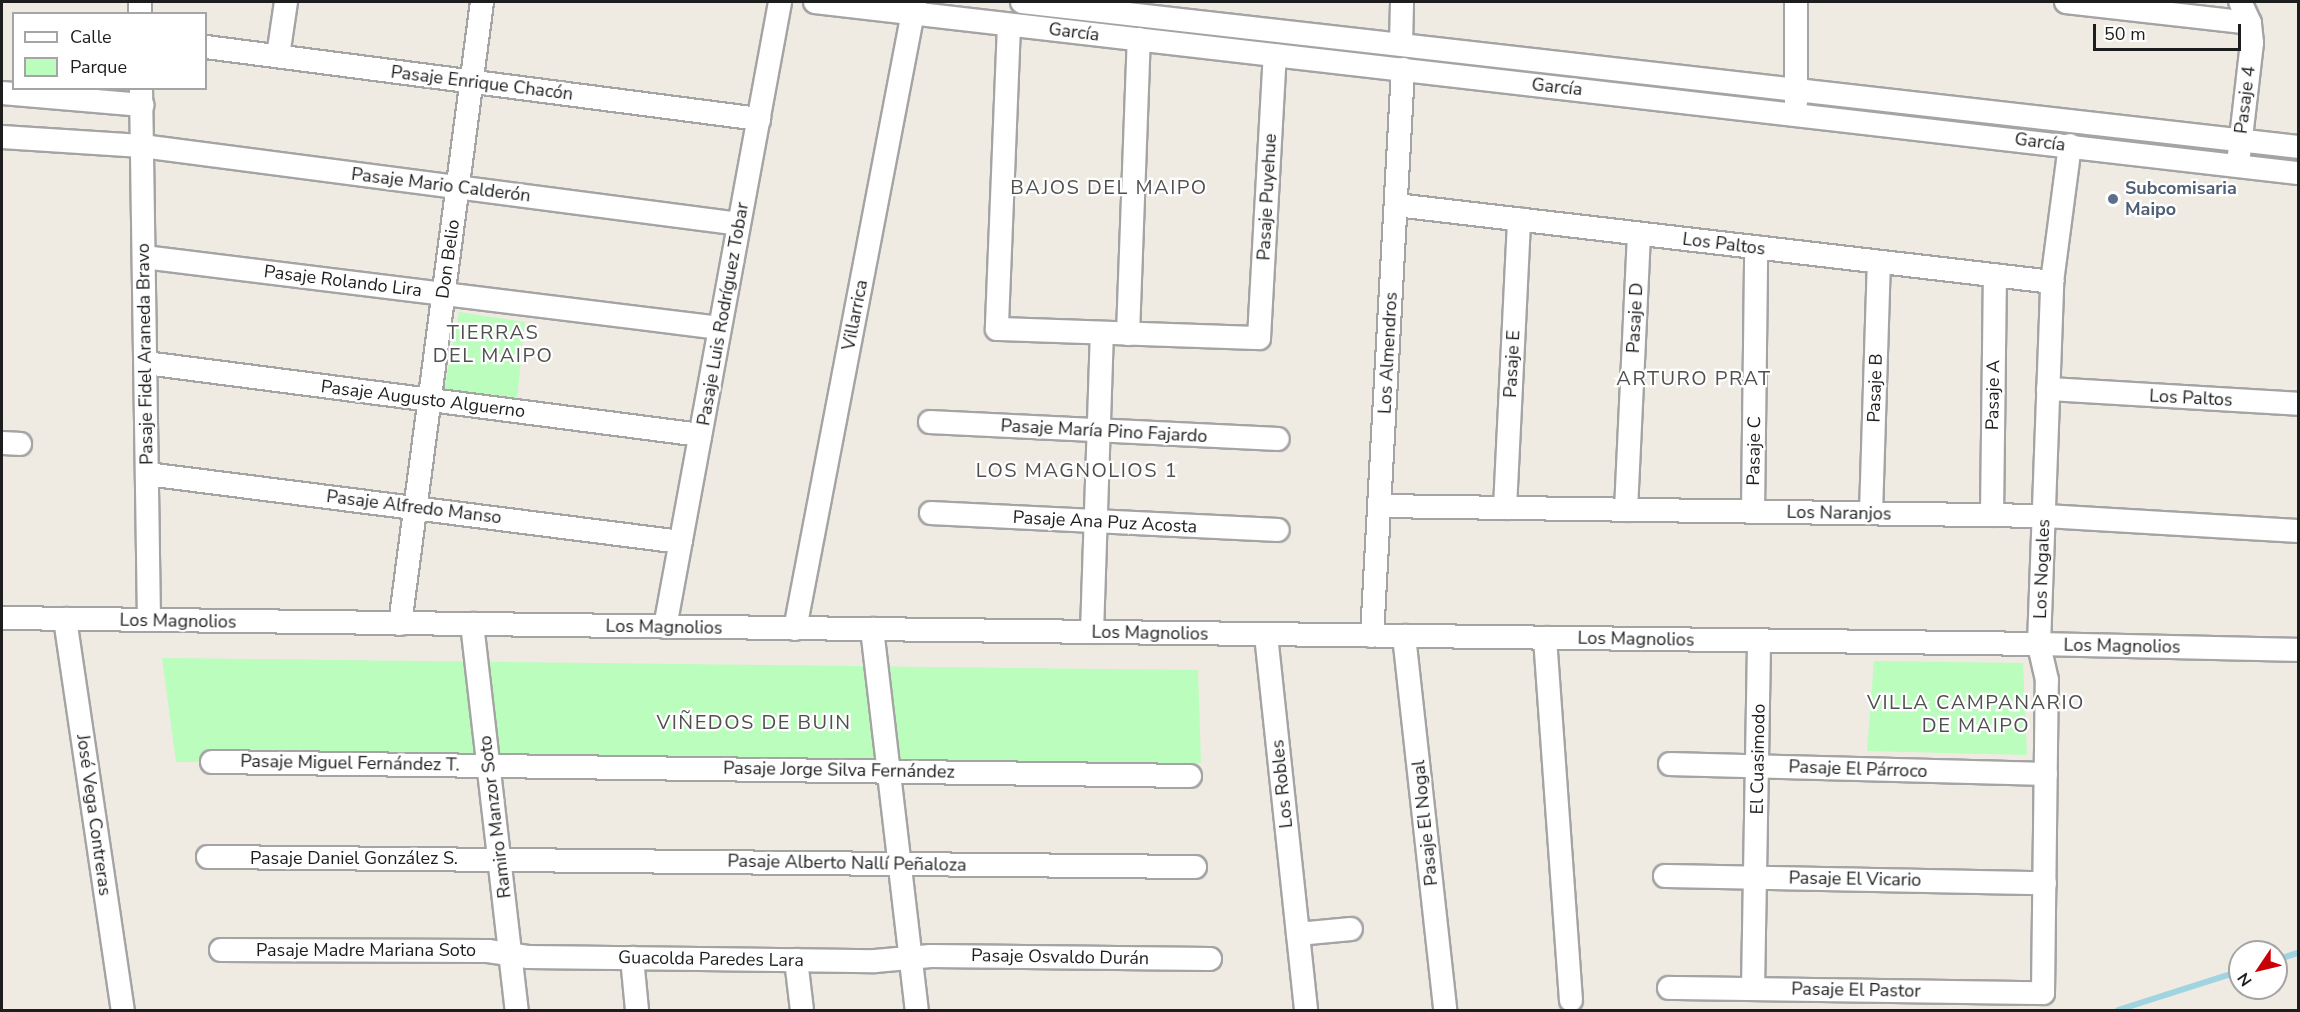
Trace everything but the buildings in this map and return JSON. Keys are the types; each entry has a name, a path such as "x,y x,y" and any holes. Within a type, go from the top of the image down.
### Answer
{"street":[{"path":"278,56 286,2"},
{"name":"Don Belio","path":"400,624 482,2"},
{"name":"Pasaje Luis Rodríguez Tobar","path":"665,627 780,2"},
{"name":"García","path":"815,2 914,7 1009,25 2070,145 2298,173"},
{"name":"García","path":"1022,2 1105,7 1401,44 2298,147"},
{"path":"1401,44 1402,2"},
{"path":"1796,2 1796,114"},
{"path":"2066,2 2250,23"},
{"name":"Pasaje 4","path":"2238,166 2252,43 2250,23 2240,2"},
{"name":"Villarrica","path":"795,629 914,7"},
{"path":"1009,25 997,329 1128,334 1139,39"},
{"name":"Pasaje Enrique Chacón","path":"207,47 759,118"},
{"name":"Pasaje Puyehue","path":"1128,334 1259,338 1275,55"},
{"name":"Los Almendros","path":"1372,636 1403,69"},
{"path":"2,93 142,97"},
{"name":"Pasaje Fidel Araneda Bravo","path":"142,97 149,620"},
{"name":"Pasaje Mario Calderón","path":"2,137 142,146 739,224"},
{"name":"Los Nogales","path":"2043,993 2047,680 2039,644 2052,282 2070,145"},
{"name":"Los Paltos","path":"1396,205 2052,282"},
{"name":"Pasaje E","path":"1505,508 1519,219"},
{"name":"Pasaje D","path":"1626,510 1639,234"},
{"name":"Pasaje C","path":"1753,512 1756,247"},
{"name":"Pasaje Rolando Lira","path":"144,256 720,328"},
{"name":"Pasaje B","path":"1871,513 1879,262"},
{"name":"Pasaje A","path":"1992,515 1995,275"},
{"path":"1092,632 1102,333"},
{"name":"Pasaje Augusto Alguerno","path":"146,363 700,435"},
{"name":"Los Paltos","path":"2048,389 2298,404"},
{"name":"Pasaje María Pino Fajardo","path":"930,422 1278,439"},
{"name":"Pasaje Alfredo Manso","path":"147,474 681,542"},
{"name":"Los Naranjos","path":"1379,506 2044,516 2298,531"},
{"name":"Pasaje Ana Puz Acosta","path":"931,513 1278,530"},
{"name":"Los Magnolios","path":"2,618 2039,644 2298,650"},
{"name":"José Vega Contreras","path":"65,619 123,1011"},
{"name":"Ramiro Manzor Soto","path":"472,624 518,1011"},
{"path":"872,629 917,1011"},
{"name":"Los Robles","path":"1266,635 1306,1011"},
{"name":"Pasaje El Nogal","path":"1404,636 1445,1011"},
{"path":"1545,638 1571,1000"},
{"name":"El Cuasimodo","path":"1753,989 1759,641"},
{"name":"Pasaje Miguel Fernández T.","path":"212,762 489,765"},
{"name":"Pasaje El Párroco","path":"1670,764 2046,774"},
{"name":"Pasaje Jorge Silva Fernández","path":"489,765 1190,776"},
{"name":"Pasaje Daniel González S.","path":"208,857 500,859"},
{"name":"Pasaje Alberto Nallí Peñaloza","path":"500,859 1195,867"},
{"name":"Pasaje El Vicario","path":"1665,876 2045,883"},
{"path":"1298,934 1351,929"},
{"name":"Pasaje Madre Mariana Soto","path":"220,950 488,951 511,954"},
{"name":"Guacolda Paredes Lara","path":"511,954 632,958 911,959"},
{"name":"Pasaje Osvaldo Durán","path":"911,959 931,956 1210,959"},
{"path":"632,958 637,1011"},
{"path":"796,960 802,1011"},
{"name":"Pasaje El Pastor","path":"1669,988 2043,993"}],"green space":[{"path":"459,312 525,322 517,398 444,389"},
{"path":"162,658 1198,670 1201,763 176,762"},
{"path":"1874,661 2023,663 2027,755 1867,751"}],"waterway":[{"path":"2288,956 2298,953"},
{"path":"2118,1010 2228,975"}],"place":[{"name":"Subcomisaria Maipo","path":"2113,199"}],"district":[{"name":"BAJOS DEL MAIPO","path":"1109,187"},
{"name":"TIERRAS DEL MAIPO","path":"493,344"},
{"name":"ARTURO PRAT","path":"1694,378"},
{"name":"LOS MAGNOLIOS 1","path":"1077,470"},
{"name":"VILLA CAMPANARIO DE MAIPO","path":"1976,714"},
{"name":"VIÑEDOS DE BUIN","path":"754,722"}]}
